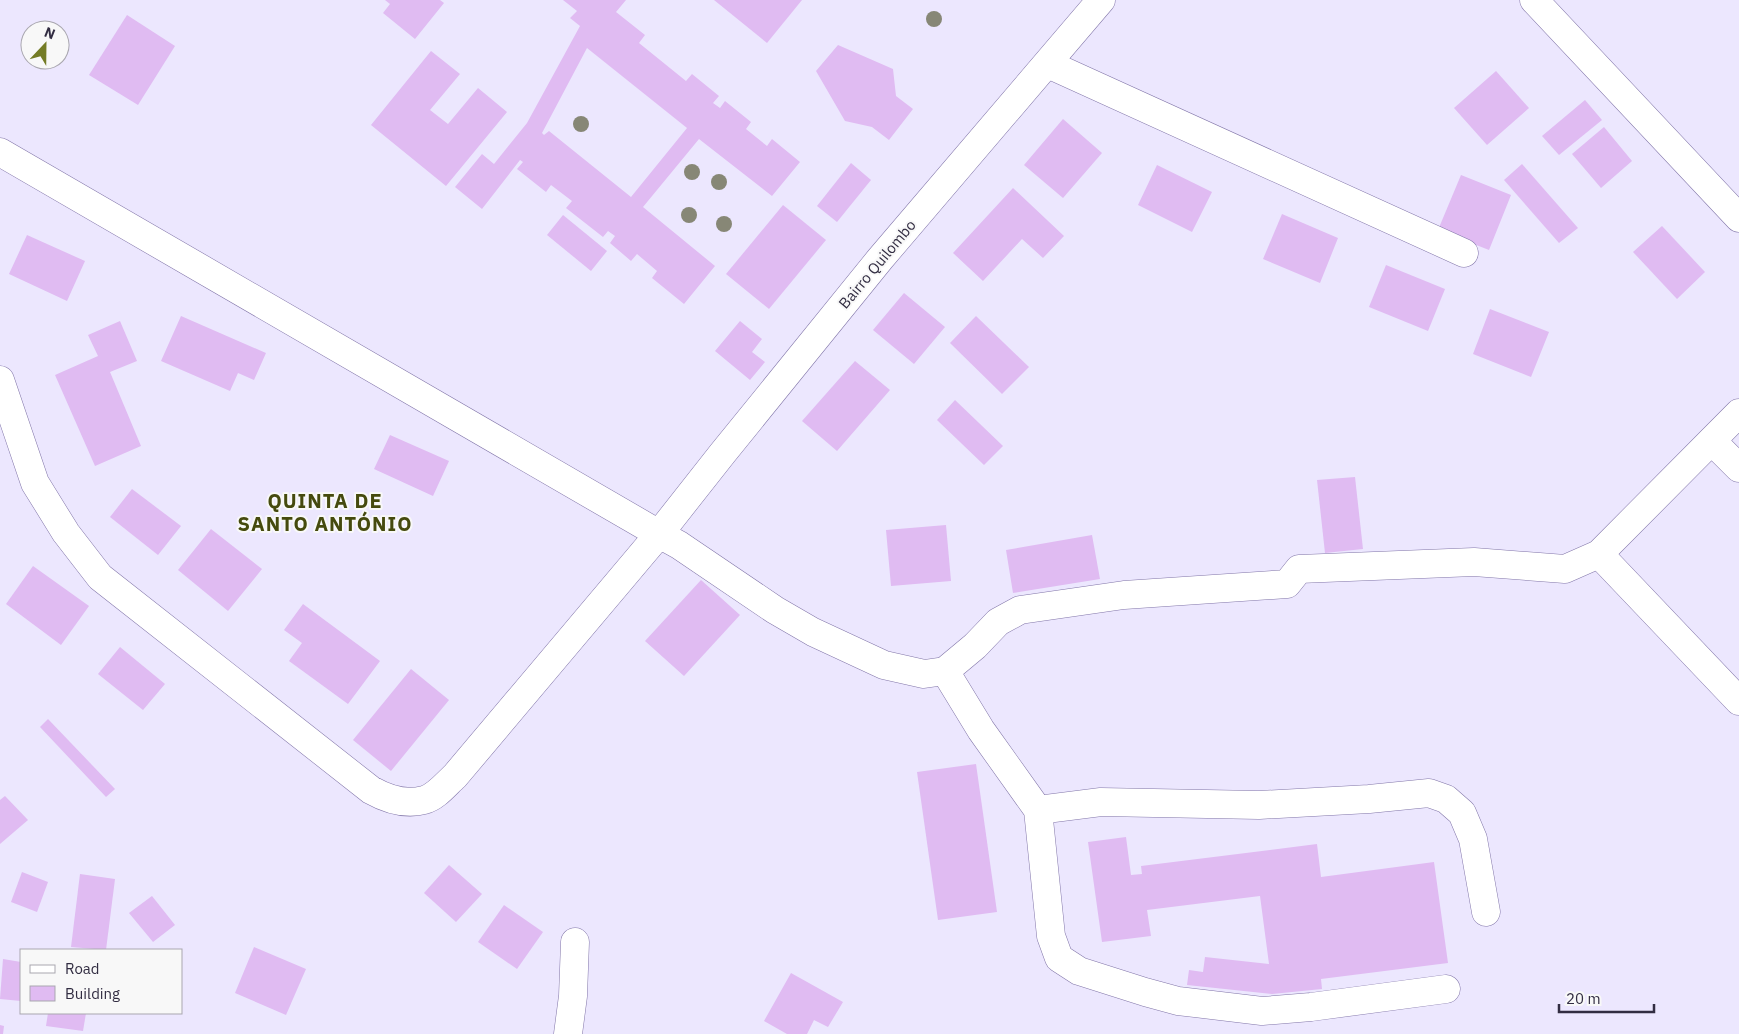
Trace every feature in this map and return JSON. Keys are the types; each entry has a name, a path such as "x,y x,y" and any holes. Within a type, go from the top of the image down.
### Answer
{"street":[{"name":"Bairro Quilombo","path":"0,380 35,483 66,533 100,577 360,782 384,797 400,801 425,800 445,786 455,776 659,534 880,259 1101,0"},
{"path":"1534,0 1739,218"},
{"path":"1048,64 1464,253"},
{"path":"0,152 679,545 775,610 821,636 884,665 924,674 945,671 975,646 998,622 1020,610 1124,595 1287,584 1299,569 1474,562 1565,569 1599,554 1739,413"},
{"path":"1712,440 1739,468"},
{"path":"1599,554 1739,701"},
{"path":"945,671 981,730 1038,810 1051,936 1059,958 1079,971 1178,1001 1262,1011 1311,1007 1446,989"},
{"path":"1038,810 1101,802 1259,805 1429,793 1446,799 1462,813 1473,839 1486,912"},
{"path":"568,1034 573,996 575,942"}],"building":[{"path":"385,0 440,0 444,3 415,39 383,13 390,4"},
{"path":"563,0 626,0 616,12 645,35 639,43 686,81 692,74 719,96 713,103 720,108 725,101 751,122 746,129 767,146 772,139 800,162 772,196 699,139 643,207 715,266 684,304 652,278 657,271 637,254 631,261 610,243 615,236 608,231 603,237 566,208 572,201 551,185 546,192 517,169 523,162 520,160 482,209 455,187 482,154 494,164 527,123 580,26 570,18 577,11","holes":["587,48 687,128 631,197 549,131 544,135 542,133"]},
{"path":"714,0 802,0 767,43"},
{"path":"127,15 175,46 138,105 89,75"},
{"path":"838,45 893,69 896,96 913,109 889,140 872,127 845,121 816,71"},
{"path":"431,51 460,74 430,110 448,124 478,88 507,112 446,186 371,125"},
{"path":"1496,71 1529,108 1487,145 1454,108"},
{"path":"1585,100 1602,120 1559,155 1542,136"},
{"path":"1063,119 1102,153 1063,198 1024,165"},
{"path":"1604,127 1632,161 1601,188 1572,154"},
{"path":"851,163 871,180 837,222 817,206"},
{"path":"1522,164 1578,228 1559,243 1504,180"},
{"path":"1157,165 1212,192 1192,232 1138,205"},
{"path":"1461,175 1511,195 1489,250 1438,230"},
{"path":"1013,188 1064,236 1043,258 1022,239 983,281 953,253"},
{"path":"783,205 826,240 769,309 726,274"},
{"path":"1282,214 1338,238 1320,283 1263,259"},
{"path":"563,215 607,251 591,271 547,235"},
{"path":"1662,226 1705,272 1677,299 1633,252"},
{"path":"27,235 85,261 67,301 9,274"},
{"path":"1386,265 1445,289 1428,331 1369,307"},
{"path":"904,293 945,327 914,364 873,330"},
{"path":"1490,309 1549,332 1531,377 1473,354"},
{"path":"181,316 266,353 254,380 238,373 230,391 161,361"},
{"path":"976,316 1029,367 1002,394 950,343"},
{"path":"120,321 137,361 110,372 141,446 95,466 55,375 98,356 88,335"},
{"path":"740,321 762,339 752,352 765,362 750,380 715,351"},
{"path":"855,361 890,390 837,451 802,421"},
{"path":"955,400 1003,446 984,465 937,420"},
{"path":"390,435 449,461 433,496 374,469"},
{"path":"1355,477 1363,549 1325,553 1317,480"},
{"path":"132,489 181,526 158,555 110,517"},
{"path":"946,525 951,581 891,586 886,530"},
{"path":"211,529 262,569 228,611 178,570"},
{"path":"1092,535 1100,579 1013,593 1006,550"},
{"path":"33,566 89,606 61,645 6,604"},
{"path":"701,580 740,615 684,676 645,641"},
{"path":"303,604 380,661 348,704 289,661 302,643 284,630"},
{"path":"120,647 165,684 143,710 98,674"},
{"path":"411,669 449,700 391,771 353,740"},
{"path":"48,719 115,789 106,797 40,727"},
{"path":"976,764 997,912 938,920 917,772"},
{"path":"5,796 28,820 0,844 0,800"},
{"path":"1126,837 1131,875 1142,874 1141,866 1317,844 1321,877 1434,862 1448,963 1321,979 1322,989 1272,994 1187,985 1189,970 1203,972 1205,957 1269,964 1260,896 1147,910 1151,936 1102,942 1088,842"},
{"path":"449,865 482,894 456,922 424,893"},
{"path":"22,872 48,882 37,912 11,902"},
{"path":"80,874 115,879 106,949 71,947"},
{"path":"152,896 175,925 153,942 129,913"},
{"path":"504,905 543,932 517,969 478,942"},
{"path":"254,947 306,969 286,1015 235,993"},
{"path":"3,959 20,962 20,1001 0,999"},
{"path":"791,973 843,1002 828,1027 814,1020 807,1034 787,1034 764,1021"},
{"path":"48,1014 86,1014 83,1031 46,1026"},
{"path":"0,1025 4,1026 3,1034 0,1034"}],"district":[{"name":"QUINTA DE SANTO ANTÓNIO","path":"325,512"}]}
